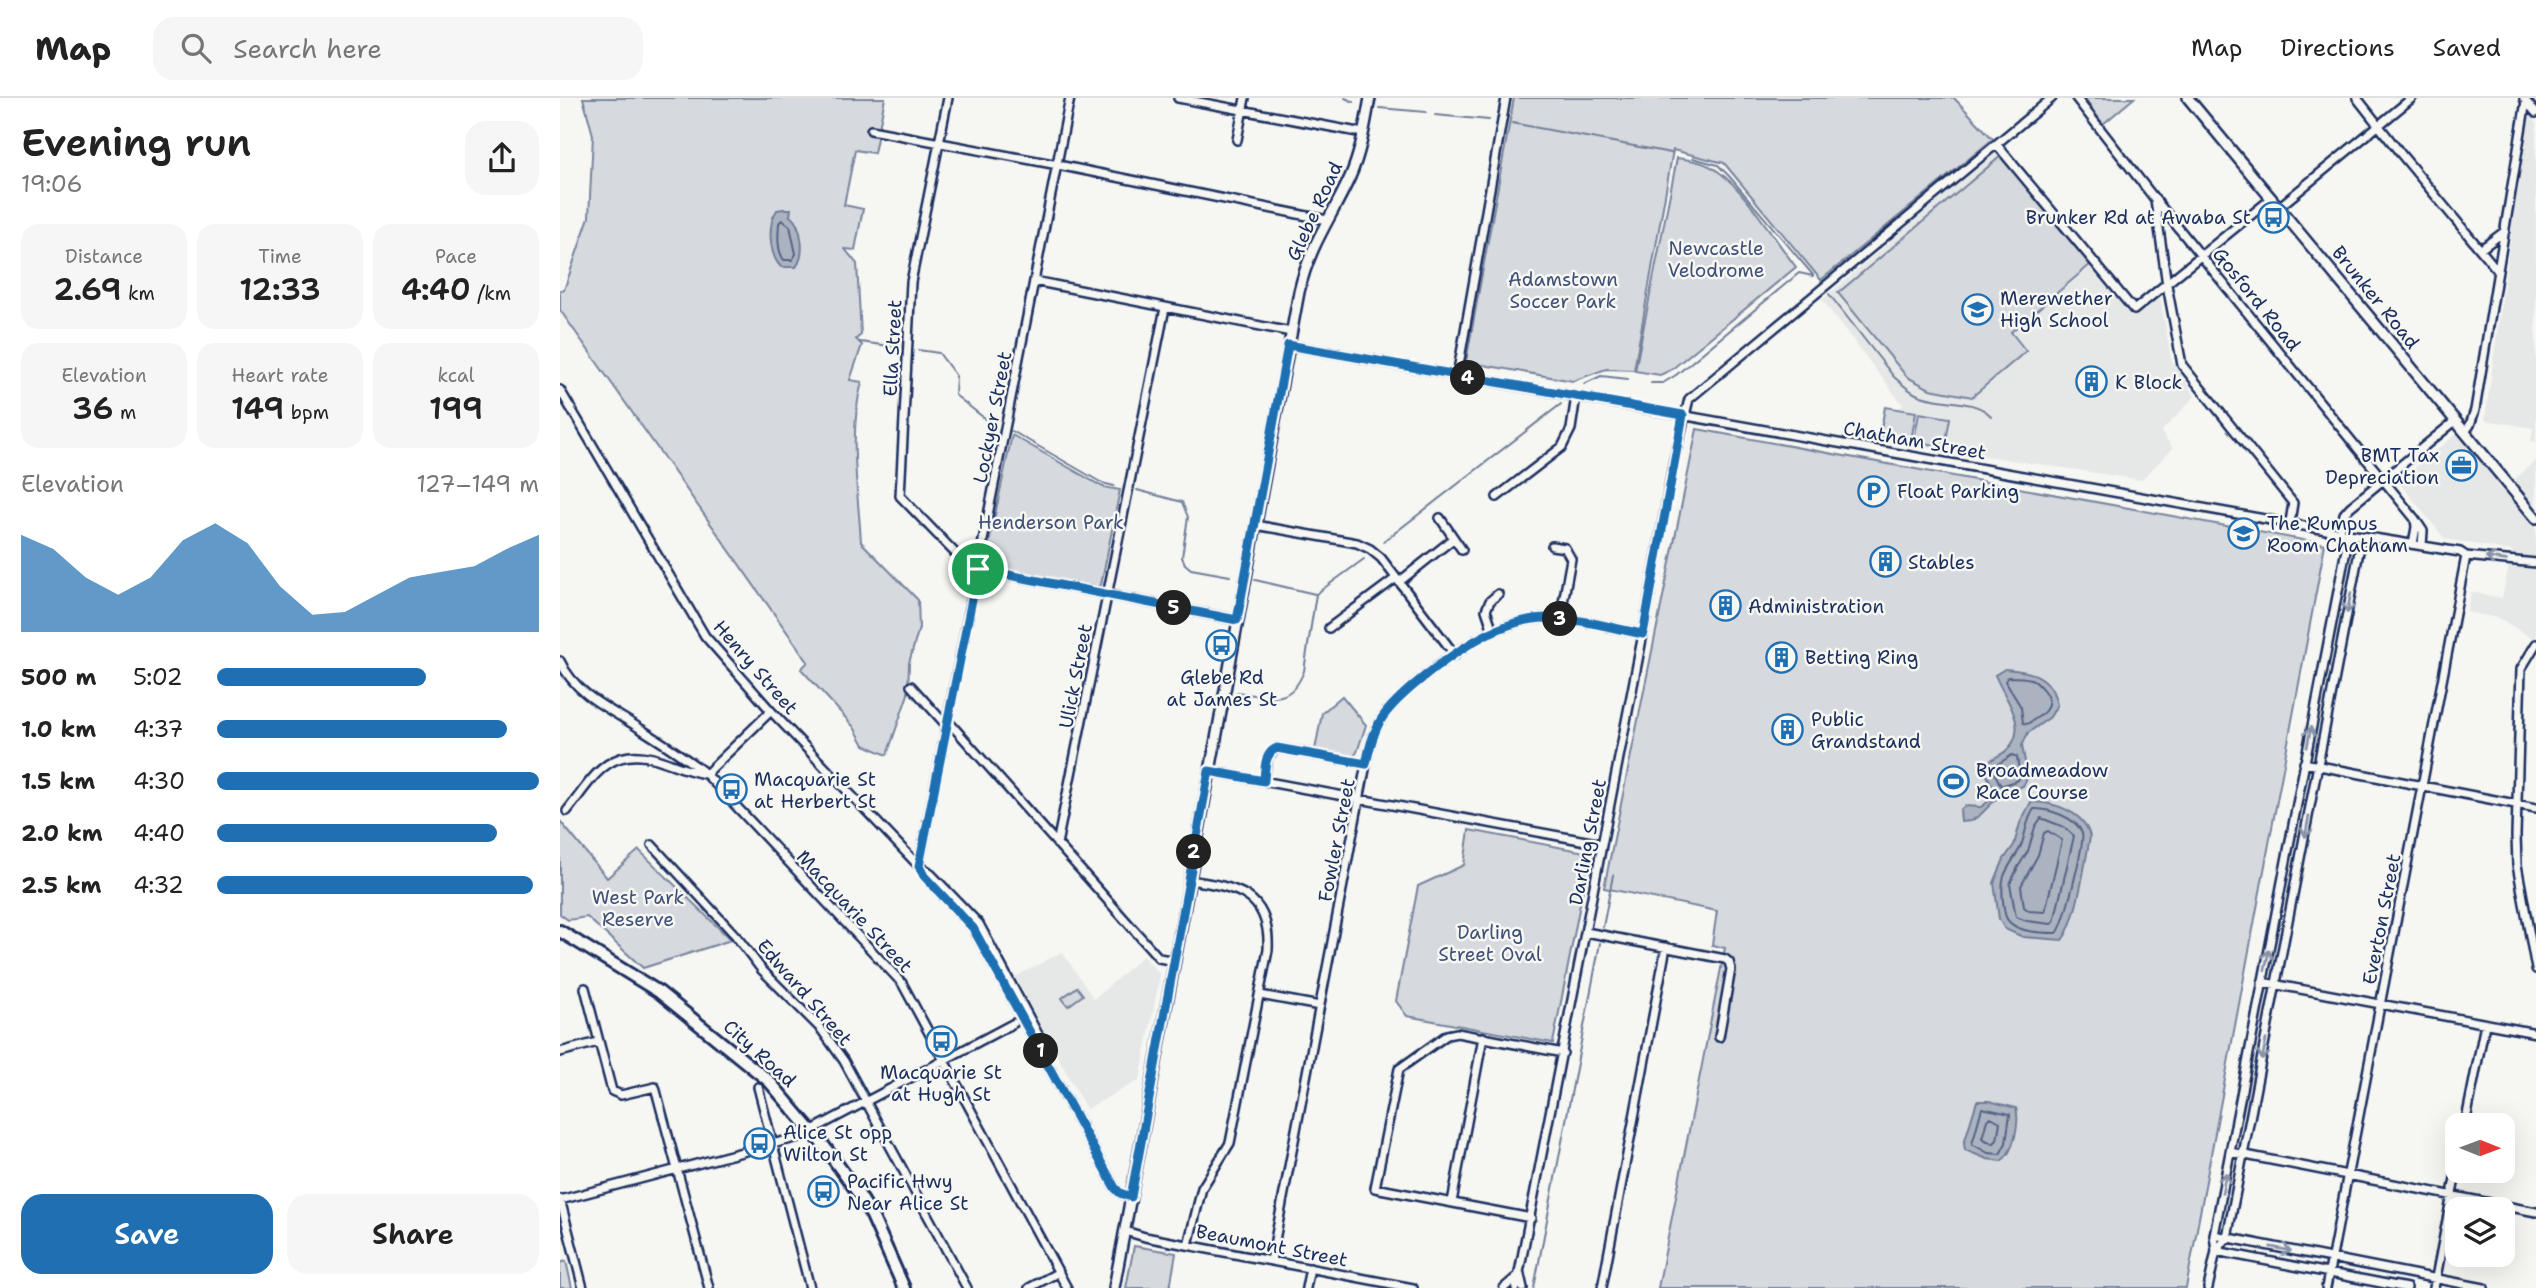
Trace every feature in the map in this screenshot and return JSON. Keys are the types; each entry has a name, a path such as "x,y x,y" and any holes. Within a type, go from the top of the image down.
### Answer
{"highway":[{"name":"City Road","path":"560,931 635,976 699,1023 769,1081 811,1131 872,1216 904,1288"}],"main road":[{"name":"Glebe Road","path":"1114,1288 1288,345 1306,264 1349,179 1370,98"},
{"name":"Brunker Road","path":"2188,98 2536,518"}],"street":[{"name":"Ella Street","path":"948,98 911,282 900,496 959,557 978,569"},
{"name":"Lockyer Street","path":"919,866 1070,98"},
{"path":"1178,98 1363,133"},
{"path":"1237,140 1245,98"},
{"path":"1457,376 1506,98"},
{"path":"1683,415 1689,399 2052,98"},
{"name":"Gosford Road","path":"2076,98 2415,519 2423,531 2422,546"},
{"path":"2357,98 2498,271"},
{"path":"2279,207 2412,98"},
{"path":"2524,99 2536,113"},
{"path":"2465,432 2475,410 2524,99"},
{"path":"871,130 1327,220"},
{"path":"1997,145 2134,310 2272,198"},
{"path":"2154,198 2182,365 2293,503 2290,522"},
{"path":"2481,249 2505,231"},
{"path":"1034,281 1291,332"},
{"name":"Ulick Street","path":"1057,844 1165,308"},
{"name":"Chatham Street","path":"1288,345 2460,552 2466,556 2536,566"},
{"name":"Henry Street","path":"560,390 705,636 771,711 919,866 924,876 973,928 1115,1188 1131,1197"},
{"path":"1497,497 1562,447 1571,429 1576,396"},
{"name":"Darling Street","path":"1516,1288 1683,415"},
{"path":"2339,532 2344,514 2350,507 2455,421"},
{"path":"1440,519 1462,550"},
{"path":"2413,544 2415,519"},
{"path":"1255,525 1365,546 1376,553 1455,655"},
{"path":"2208,1288 2216,1251 2214,1235 2349,534"},
{"path":"2216,1251 2227,1238 2278,985 2362,536"},
{"path":"1329,628 1453,539"},
{"path":"1552,545 1564,548 1571,559 1560,619"},
{"name":"Everton Street","path":"2326,1288 2466,556"},
{"path":"978,569 1237,620"},
{"path":"1493,631 1486,615 1486,606 1498,594"},
{"name":"Fowler Street","path":"1271,1261 1366,764 1379,723 1409,688 1493,631 1520,621 1560,619 1643,634"},
{"path":"2536,644 2521,668 2516,804 2517,865 2536,969"},
{"name":"Macquarie Street","path":"560,661 568,676 591,697 686,758 706,774 902,983 1067,1288"},
{"path":"2321,674 2335,677"},
{"path":"911,686 1159,958 1175,961"},
{"path":"567,811 604,765 615,758 641,755 684,770 706,774 771,711"},
{"path":"1264,781 1268,755 1277,748 1366,764"},
{"path":"2304,763 2536,808"},
{"path":"1209,771 1602,844"},
{"name":"Edward Street","path":"652,845 736,936 762,970 821,1029 844,1061 967,1288"},
{"path":"2285,874 2298,876"},
{"path":"1188,1245 1202,1188 1230,1143 1260,995 1269,935 1264,916 1256,903 1244,892 1189,880"},
{"path":"1586,932 1729,962 1731,969 1719,1037"},
{"path":"1602,1288 1665,947"},
{"path":"2262,982 2536,1033"},
{"path":"584,988 612,1091 616,1094 655,1087 679,1168 709,1288"},
{"path":"1260,995 1320,1006"},
{"path":"583,1288 560,1199 773,1144 811,1131 1014,1023"},
{"path":"2467,1113 2485,1024"},
{"path":"1531,1218 1375,1188 1399,1069 1447,1035 1457,1033 1563,1053"},
{"path":"1452,1202 1483,1037"},
{"path":"560,1052 598,1042"},
{"path":"758,1087 810,1288"},
{"path":"2230,1152 2536,1212"},
{"path":"2434,1288 2454,1183"},
{"name":"Beaumont Street","path":"1125,1231 1413,1288"},
{"path":"2214,1235 2484,1288"},
{"path":"2216,1251 2407,1288"},
{"path":"1306,1288 1310,1268"},
{"path":"1029,1288 1059,1272"},
{"path":"1504,1288 1520,1274"},
{"name":"Darling Street","path":"1520,1274 1522,1288"}],"shaded area":[{"path":"2528,112 2536,123 2536,442 2531,441 2533,428 2485,420"},
{"name":"Merewether High School","path":"1994,152 2131,316 2160,296 2171,359 2195,396 2161,432 2173,448 2141,480 1877,439 1884,406 1900,408 1903,405 1822,300"},
{"path":"2459,432 2505,488 2536,461 2536,640 2498,618 2467,612 2471,592 2502,598 2512,551 2445,539 2398,481"},
{"path":"1062,952 1094,999 1143,956 1160,975 1140,1080 1086,1109 1015,977"}],"green space":[{"path":"583,98 885,98 874,153 855,150 844,205 863,209 855,250 845,249 857,264 861,335 856,339 862,345 850,380 862,382 855,441 861,542 918,600 919,628 909,663 908,694 887,755 864,745 854,727 801,669 808,662 560,310 560,290 564,290 589,217 593,135"},
{"name":"Adamstown Soccer Park","path":"1514,98 1954,98 1993,139 1821,280 1724,163 1673,150 1634,370 1606,369 1573,381 1466,362"},
{"path":"2084,98 2134,98 2103,124"},
{"path":"2001,156 2091,264 2011,332 2026,351 1972,397 1930,389 1907,377 1838,293"},
{"name":"Newcastle Velodrome","path":"1677,158 1709,166 1729,180 1796,267 1671,370 1660,375 1635,371"},
{"path":"1885,407 1916,412 1911,441 1880,435"},
{"path":"1919,413 1950,418 1945,447 1914,441"},
{"name":"Broadmeadow Race Course","path":"1697,429 2325,544 2186,1288 1658,1288 1725,948 1712,945 1717,911 1604,888"},
{"name":"Henderson Park","path":"1012,435 1103,487 1120,490 1101,585 1097,587 984,567"},
{"path":"1342,696 1366,725 1353,757 1315,750 1322,713"},
{"name":"West Park Reserve","path":"560,821 607,878 639,850 731,940 643,968 587,917 568,920 560,914"},
{"name":"Darling Street Oval","path":"1469,830 1590,853 1553,1043 1407,1016 1396,1001 1418,886 1464,865"},
{"path":"1077,987 1083,995 1068,1006 1062,998"},
{"path":"1134,1246 1176,1253 1170,1288 1126,1288"},
{"path":"566,1261 572,1288 560,1288 560,1263"}],"water":[{"path":"791,209 790,216 800,232 802,248 796,267 781,267 772,247 774,216 777,210"},
{"path":"2005,669 2039,676 2050,687 2057,705 2050,717 2028,733 2022,746 2028,777 2023,786 1999,796 1971,821 1961,822 1960,810 1965,806 1981,807 1993,798 1993,787 1983,768 2006,751 2015,739 2016,720 1995,675"},
{"path":"2031,802 2067,810 2082,821 2090,837 2076,906 2062,940 2023,937 2005,929 1999,919 1994,883 2004,859 2014,845 2020,823"},
{"path":"1977,1101 1989,1101 2016,1108 2015,1137 2006,1157 2001,1161 1987,1159 1965,1150 1964,1143"}],"waterway":[{"path":"1345,98 1354,102"},
{"path":"1379,108 1426,112"},
{"path":"1435,115 1489,120"},
{"path":"1512,123 1671,153"},
{"path":"1693,158 1718,165 1813,275"},
{"path":"1651,383 1663,383 1676,375 1799,273 1813,276"},
{"path":"1829,294 1894,377 1907,388 1925,397 1975,406 1991,416"},
{"path":"860,342 897,347"},
{"path":"918,350 939,353 956,376 955,395 993,425"},
{"path":"1584,384 1601,376 1628,379"},
{"path":"1383,542 1561,404"},
{"path":"1012,431 1102,483 1114,486"},
{"path":"1137,490 1182,502 1188,517 1182,557 1185,564 1191,569 1230,576"},
{"path":"1237,692 1277,697 1292,690 1304,671 1316,594 1364,559"},
{"path":"1255,580 1315,594"},
{"path":"1603,927 1613,875"},
{"path":"1534,1288 1600,943"}],"place":[{"name":"Brunker Rd at Awaba St","path":"2274,217"},
{"name":"Merewether High School","path":"1977,309"},
{"name":"K Block","path":"2092,382"},
{"name":"BMT Tax Depreciation","path":"2462,466"},
{"name":"Float Parking","path":"1874,491"},
{"name":"The Rumpus Room Chatham","path":"2244,534"},
{"name":"Stables","path":"1885,562"},
{"name":"Administration","path":"1725,606"},
{"name":"Glebe Rd at James St","path":"1222,646"},
{"name":"Betting Ring","path":"1782,657"},
{"name":"Public Grandstand","path":"1788,730"},
{"name":"Broadmeadow Race Course","path":"1953,781"},
{"name":"Macquarie St at Herbert St","path":"731,790"},
{"name":"Macquarie St at Hugh St","path":"941,1041"},
{"name":"Alice St opp Wilton St","path":"760,1143"},
{"name":"Pacific Hwy Near Alice St","path":"824,1192"}],"route":[{"path":"1288,345 1683,415 1643,634 1548,618 1520,621 1493,631 1401,695 1379,723 1366,764 1277,748 1268,755 1264,781 1209,771 1131,1197 1115,1188 973,928 924,876 919,866 978,569 1237,620 1288,345"}]}
